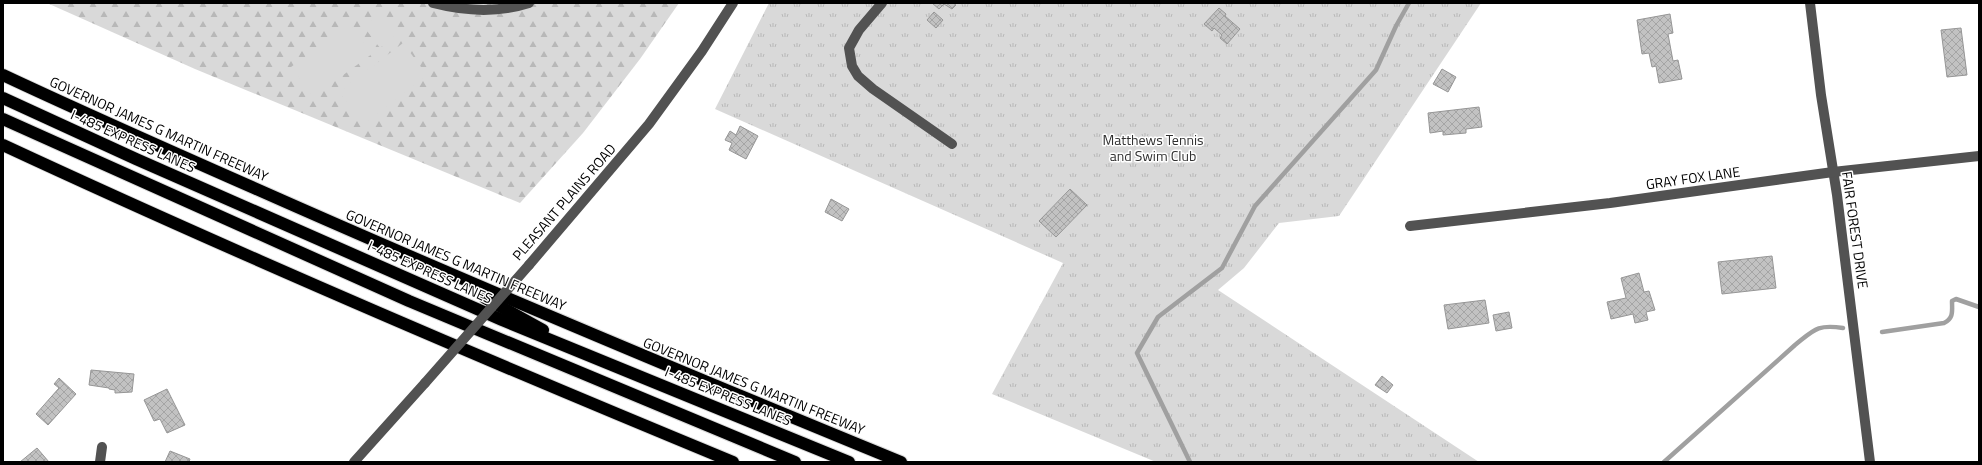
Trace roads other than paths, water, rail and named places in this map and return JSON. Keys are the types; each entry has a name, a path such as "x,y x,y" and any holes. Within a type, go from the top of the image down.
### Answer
{"highway":[{"name":"GOVERNOR JAMES G MARTIN FREEWAY","path":"3,75 73,108 417,261 664,365 901,462"},
{"name":"I-485 EXPRESS LANES","path":"3,98 136,159 495,317 849,462"},
{"path":"3,119 409,301 795,462"},
{"path":"3,145 353,302 733,462"},
{"path":"417,261 595,358"}],"street":[{"path":"433,3 478,10 507,8 529,3"},
{"name":"PLEASANT PLAINS ROAD","path":"354,462 529,265 649,124 698,57 733,3"},
{"path":"882,3 859,30 849,48 852,66 858,76 872,89 952,144"},
{"name":"FAIR FOREST DRIVE","path":"1810,3 1870,462"},
{"name":"GRAY FOX LANE","path":"1410,226 1610,203 1833,172 1979,156"},
{"path":"100,462 102,447"}],"waterway":[{"path":"1190,462 1137,353 1158,317 1222,268 1255,206 1376,70 1396,26 1409,3"},
{"path":"1882,332 1944,323 1951,316 1952,301 1956,299 1979,307"},
{"path":"1664,462 1807,335 1816,329 1821,328 1843,328"}],"park label":[{"name":"Matthews Tennis and Swim Club","path":"1153,148"}]}
